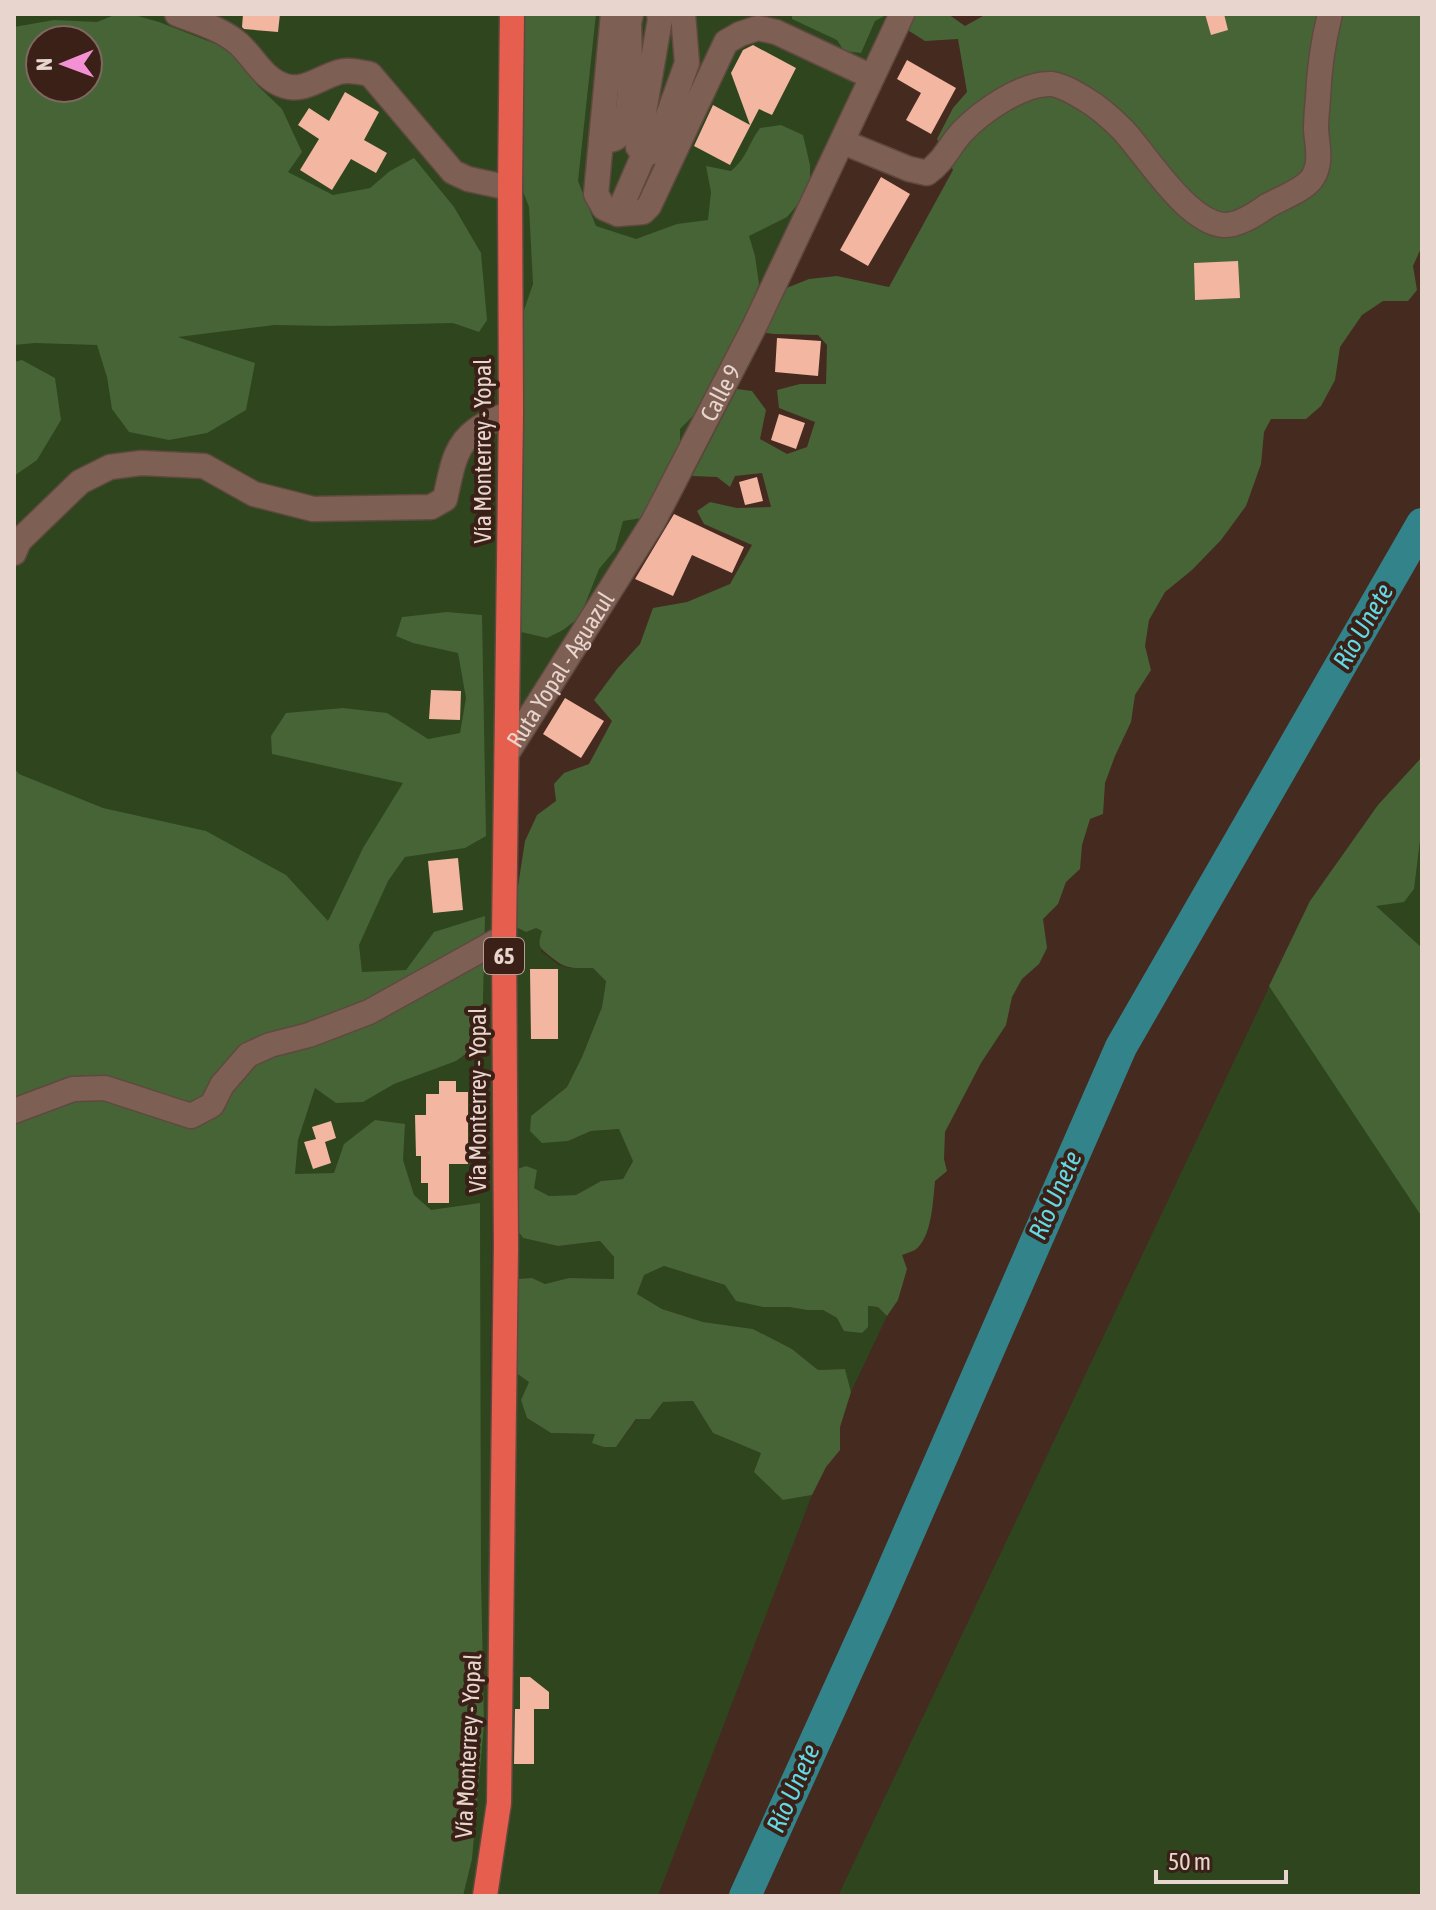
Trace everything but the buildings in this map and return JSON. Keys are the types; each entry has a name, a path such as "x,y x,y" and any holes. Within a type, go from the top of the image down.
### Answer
{"highway":[{"name":"Vía Monterrey - Yopal","path":"485,1896 499,1803 506,1246 504,937 507,753"}],"street":[{"path":"177,14 216,29 238,43 267,77 287,87 306,86 340,72 370,74 453,172 468,179 510,188"},
{"name":"Ruta Yopal - Aguazul","path":"507,753 512,14"},
{"path":"613,14 596,194 604,208 618,214 643,212 649,206 726,42 740,34 758,28 776,32 872,77"},
{"path":"601,140 612,140 619,135 629,112 631,14"},
{"path":"644,154 638,147 659,14"},
{"path":"644,154 652,152 657,146 687,63 683,14"},
{"name":"Ruta Yopal - Aguazul","path":"507,753 653,522 755,325 902,14"},
{"path":"843,142 909,169 927,173 940,164 961,133 992,107 1018,91 1050,84 1073,91 1097,106 1123,130 1186,206 1224,225 1256,213 1300,189 1313,178 1319,160 1316,128 1318,98 1330,14"},
{"path":"618,214 644,154"},
{"path":"14,553 19,541 80,482 110,467 141,463 204,466 254,494 313,509 431,507 445,499 456,454 465,441 476,430 511,412"},
{"path":"14,1111 73,1089 105,1088 191,1116 212,1105 222,1085 248,1055 369,1012 504,937"}],"green space":[{"path":"14,14 889,14 864,63 810,190 759,284 741,330 661,487 496,753 490,1419 491,1767 475,1896 14,1896"},
{"path":"117,14 131,14 234,51 257,85 282,109 302,152 288,172 333,195 370,188 390,171 414,158 454,207 481,253 487,320 479,332 453,323 275,325 178,337 255,363 246,410 207,433 169,440 129,432 112,409 107,377 97,345 14,345 14,27 24,25 24,104 104,104 104,24 31,24 54,20 97,22"},
{"path":"524,14 596,14 578,181 596,226 636,239 677,224 708,220 711,192 706,166 731,171 741,161 760,128 781,125 803,135 810,165 810,190 787,217 749,236 759,284 741,330 698,411 680,429 680,448 642,518 623,521 615,550 599,569 580,617 547,638 521,632 523,313 533,284 529,207 522,189"},
{"path":"792,14 888,14 875,21 861,53 844,51 837,40 792,19"},
{"path":"915,14 948,14 965,26 993,14 1422,14 1422,246 1413,266 1417,290 1408,301 1383,301 1362,315 1340,347 1335,380 1321,406 1306,419 1271,419 1264,432 1261,464 1246,506 1221,540 1165,592 1149,620 1145,646 1151,670 1135,695 1131,722 1105,783 1103,814 1090,819 1082,845 1080,869 1066,882 1058,904 1043,919 1047,948 1039,964 1022,979 1012,997 1006,1025 981,1063 945,1132 947,1171 935,1181 931,1218 925,1237 915,1250 902,1255 907,1269 898,1300 887,1316 878,1307 868,1306 868,1327 862,1333 844,1331 837,1318 823,1310 763,1307 736,1301 725,1285 664,1266 644,1275 637,1294 662,1309 703,1322 753,1329 792,1349 818,1370 845,1369 851,1392 840,1427 840,1450 826,1467 812,1495 783,1500 754,1472 761,1453 713,1433 693,1401 663,1402 650,1419 636,1419 616,1447 592,1443 595,1434 551,1433 527,1418 521,1400 529,1382 512,1370 517,1279 532,1278 545,1284 569,1278 614,1279 614,1257 600,1241 558,1246 523,1238 512,1223 512,1171 526,1166 537,1170 534,1188 549,1196 576,1195 601,1181 623,1179 633,1161 619,1129 591,1131 568,1141 542,1143 530,1131 531,1116 567,1087 602,1007 606,981 593,968 570,967 551,957 540,946 542,931 536,928 526,932 512,925 525,841 537,815 556,801 554,784 564,773 589,764 612,721 594,700 640,644 653,608 687,602 730,584 752,545 704,524 697,511 710,502 737,508 771,507 762,473 735,476 730,487 717,477 692,476 737,389 752,391 766,410 760,439 787,454 807,447 815,422 779,408 777,390 800,384 826,384 827,345 818,335 760,332 784,289 809,279 837,276 889,287 953,170 937,139 953,108 967,92 958,39 925,41 906,29"},
{"path":"22,360 55,378 61,420 37,460 14,476 14,362"},
{"path":"447,612 482,615 486,836 465,848 405,857 388,881 359,945 362,972 406,970 434,932 485,916 482,1042 456,1061 394,1084 363,1102 336,1103 315,1088 298,1140 295,1174 334,1173 344,1144 375,1120 405,1124 403,1160 414,1195 431,1210 480,1203 484,1724 472,1859 463,1896 14,1896 14,768 19,774 103,808 206,831 286,875 328,921 363,848 403,783 272,754 271,736 286,713 343,708 387,713 428,739 460,733 466,698 458,653 396,636 402,617"},
{"path":"1422,757 1422,1896 838,1896 1310,901 1378,805"},
{"path":"1422,757 1422,837 1414,889 1404,902 1376,906 1422,948 1422,1217 1269,986 1310,901 1378,805"},
{"path":"512,925 543,931 541,951 559,965 593,968 606,980 602,1007 567,1087 531,1116 568,1141 591,1131 620,1129 633,1160 623,1179 601,1181 576,1195 549,1196 512,1171"},
{"path":"512,1223 523,1238 558,1246 600,1241 614,1257 615,1279 569,1278 545,1284 532,1278 517,1279"},
{"path":"664,1266 725,1285 763,1307 823,1310 862,1333 867,1327 868,1306 878,1307 887,1316 851,1392 845,1369 818,1370 792,1349 753,1329 703,1322 662,1309 637,1294 644,1274"},
{"path":"512,1370 529,1381 527,1418 551,1433 595,1434 616,1447 637,1419 650,1419 663,1402 693,1401 713,1433 762,1453 783,1500 812,1495 658,1896 498,1896 511,1804"}],"waterway":[{"name":"Río Unete","path":"745,1896 878,1603 1121,1047 1422,524"}]}
